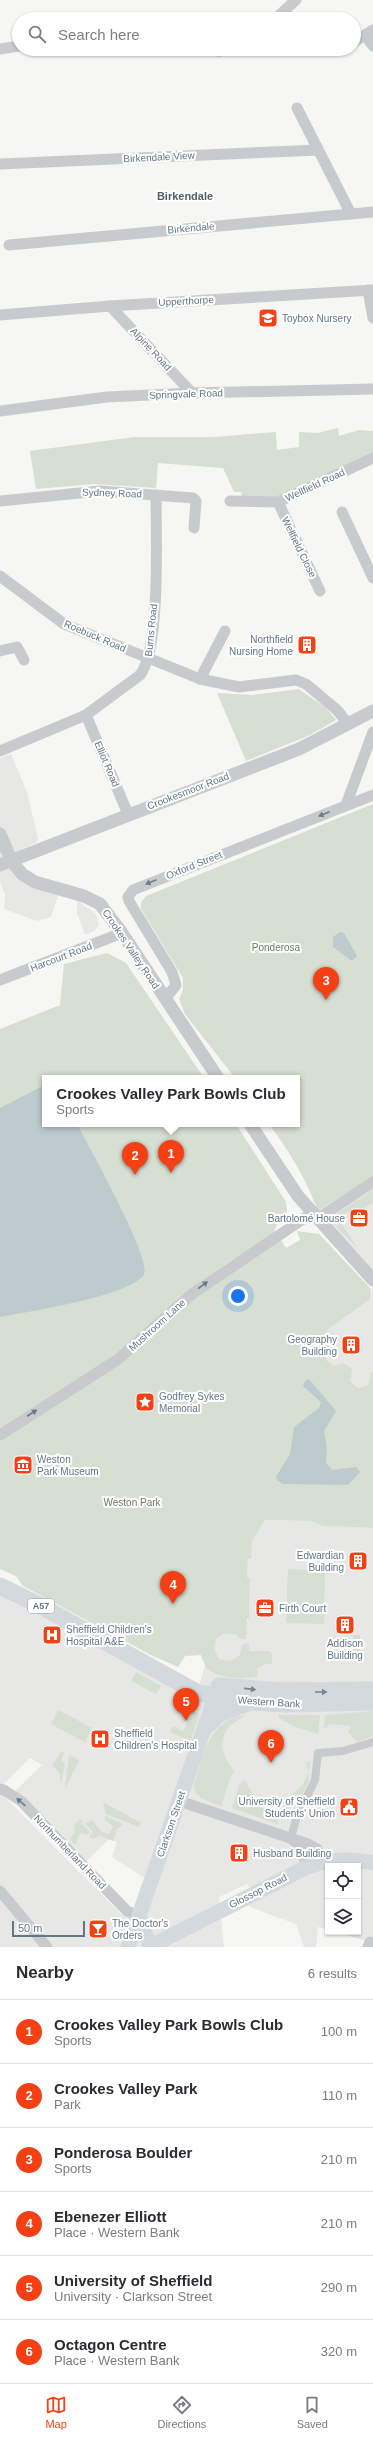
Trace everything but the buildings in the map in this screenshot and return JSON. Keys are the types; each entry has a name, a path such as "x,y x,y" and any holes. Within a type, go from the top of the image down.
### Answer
{"main road":[{"name":"Western Bank","path":"2,1590 170,1677 253,1702 323,1704 373,1702"},
{"name":"Western Bank","path":"217,1691 373,1690"},
{"name":"Clarkson Street","path":"128,1947 217,1691"},
{"name":"Clarkson Street","path":"203,1733 219,1715 253,1702"},
{"name":"Glossop Road","path":"151,1946 305,1868 324,1860 357,1860 373,1863"},
{"path":"139,1916 151,1946"}],"street":[{"path":"283,12 296,0"},
{"path":"369,32 373,46"},
{"path":"0,49 12,47"},
{"path":"297,108 351,214"},
{"name":"Birkendale View","path":"0,164 318,150"},
{"name":"Birkendale","path":"9,245 373,212"},
{"path":"370,290 373,318"},
{"name":"Upperthorpe","path":"0,315 110,306 370,290"},
{"name":"Alpine Road","path":"110,306 192,393"},
{"name":"Springvale Road","path":"0,412 107,397 192,393 373,389"},
{"name":"Wellfield Road","path":"230,501 278,502 373,458"},
{"name":"Sydney Road","path":"0,501 77,492 156,495 195,499 194,528"},
{"name":"Burns Road","path":"0,751 86,715 140,675 148,659 154,612 156,495"},
{"name":"Wellfield Close","path":"278,502 320,591"},
{"path":"342,512 373,578"},
{"name":"Roebuck Road","path":"0,576 64,624 200,679 239,686 296,680 306,684 320,694 337,710 348,724"},
{"path":"200,679 225,631"},
{"path":"0,651 16,647 24,660"},
{"name":"Crookesmoor Road","path":"5,862 299,749 373,711"},
{"name":"Elliot Road","path":"86,715 128,814"},
{"path":"346,805 373,732"},
{"name":"Oxford Street","path":"165,999 176,985 172,972 161,957 129,901 130,894 146,884 373,795"},
{"name":"Crookes Valley Road","path":"0,834 5,862 31,880 84,896 96,902 122,933 216,1075"},
{"name":"Harcourt Road","path":"0,980 122,933"},
{"path":"252,1127 318,1219 373,1280"},
{"name":"Mushroom Lane","path":"0,1435 116,1360 192,1294 318,1219 334,1206 373,1182"},
{"path":"291,1838 296,1819 315,1780 318,1753 326,1749 343,1751 373,1742"},
{"name":"Northumberland Road","path":"0,1790 4,1790 21,1800 127,1910 139,1916"},
{"path":"179,1801 291,1838 317,1849 324,1860"},
{"path":"291,1838 302,1848 306,1857 305,1868"},
{"path":"0,1891 47,1947"}],"shaded area":[{"path":"11,754 27,792 38,838 36,843 15,852 14,870 59,893 51,917 37,921 4,909 5,895 0,882 0,758"},
{"path":"77,900 96,914 99,926 94,931 85,935 77,913"},
{"path":"340,932 344,933 357,956 352,961 333,947 333,937"},
{"path":"42,1087 42,1127 79,1127 118,1201 138,1247 144,1264 144,1274 135,1282 100,1296 77,1302 0,1317 0,1108"},
{"path":"373,1182 373,1280 323,1225 325,1212"},
{"name":"Geography Building","path":"373,1285 373,1372 371,1373 368,1385 358,1388 326,1360 329,1341 323,1335 330,1328 370,1299"},
{"path":"309,1379 336,1411 324,1431 327,1449 326,1463 332,1470 356,1467 360,1472 348,1485 283,1484 278,1481 276,1477 290,1454 294,1427 319,1408 321,1402 303,1386 305,1381"},
{"path":"265,1520 310,1521 323,1526 373,1528 373,1947 369,1942 347,1935 361,1935 361,1863 325,1863 325,1928 318,1927 316,1947 304,1947 296,1924 250,1907 243,1899 253,1894 247,1884 219,1897 224,1947 0,1947 0,1792 122,1915 144,1919 179,1801 152,1880 143,1877 112,1857 117,1842 109,1839 83,1865 12,1794 42,1765 30,1758 0,1788 0,1596 5,1588 197,1693 205,1665 201,1655 216,1652 213,1649 216,1639 226,1633 231,1633 249,1619 250,1579 247,1578 248,1559 250,1559 252,1541"}],"green space":[{"path":"338,428 339,436 359,430 373,431 373,453 279,497 242,497 241,492 234,492 223,468 158,463 156,488 94,484 36,489 30,451 134,437 214,437 276,432 277,450 299,447 299,432 318,433"},
{"path":"299,689 326,708 336,720 310,735 246,761 217,693 253,695"},
{"name":"Ponderosa","path":"373,804 373,1177 318,1211 297,1166 271,1127 300,1127 300,1075 233,1075 185,1014 179,999 183,990 183,978 141,909 141,903 146,896"},
{"path":"107,953 126,963 202,1075 42,1075 42,1127 238,1127 286,1202 287,1213 277,1224 272,1237 229,1262 192,1288 107,1361 0,1430 0,1029 60,1005 64,964"},
{"path":"373,1190 373,1203 352,1216 348,1212 334,1221 337,1226 341,1223 358,1249 333,1223 332,1216"},
{"name":"Weston Park","path":"297,1231 319,1234 371,1289 370,1299 330,1328 323,1335 329,1341 326,1360 334,1366 344,1363 352,1369 350,1381 358,1388 368,1385 371,1373 373,1372 373,1528 323,1526 310,1521 265,1520 252,1541 251,1559 248,1559 247,1578 250,1578 249,1619 247,1619 246,1639 240,1639 237,1635 226,1633 216,1639 214,1649 219,1659 230,1661 240,1655 242,1645 249,1643 249,1651 270,1651 272,1654 272,1664 264,1664 257,1669 258,1676 246,1678 225,1677 213,1672 208,1669 201,1655 185,1656 178,1667 151,1655 23,1586 16,1576 0,1569 0,1438 52,1404 196,1294 281,1240 286,1248 300,1240"},
{"path":"288,1569 325,1570 324,1624 286,1623"},
{"path":"353,1635 360,1635 359,1661 351,1661"},
{"path":"136,1672 161,1686 156,1694 131,1681"},
{"path":"58,1710 92,1728 85,1742 51,1724"},
{"path":"193,1711 199,1714 191,1739 188,1740 170,1732 173,1726 183,1731"},
{"path":"373,1711 373,1736 357,1742 348,1732 351,1726 330,1724 324,1729 325,1715"},
{"path":"246,1715 235,1722 226,1731 223,1737 222,1743 224,1753 235,1772 231,1775 221,1806 207,1801 199,1796 194,1789 194,1784 205,1751 216,1731 224,1723 234,1718"},
{"path":"278,1715 320,1715 318,1734 296,1727 279,1718"},
{"path":"61,1751 64,1753 61,1761 65,1763 61,1784 59,1771 52,1766"},
{"path":"69,1755 79,1760 65,1789"},
{"path":"306,1762 310,1762 308,1784 295,1806 289,1799 304,1783 309,1772"},
{"path":"245,1780 255,1799 253,1805 272,1812 277,1817 278,1824 232,1808 239,1785"},
{"path":"103,1802 141,1823 139,1827 106,1814"},
{"path":"105,1816 123,1824 117,1829 113,1841 100,1836 93,1839 89,1836 93,1832 85,1823 92,1820 102,1832 109,1834 113,1826 105,1820"},
{"path":"80,1819 83,1821 81,1823 90,1832 87,1835 80,1833 75,1845 70,1839 75,1832 74,1825"}],"place":[{"name":"Toybox Nursery","path":"268,318"},
{"name":"Northfield Nursing Home","path":"307,645"},
{"name":"Ponderosa Boulder","path":"326,1000"},
{"name":"Crookes Valley Park Bowls Club","path":"171,1173"},
{"name":"Crookes Valley Park","path":"135,1175"},
{"name":"Bartolomé House","path":"359,1218"},
{"name":"Geography Building","path":"351,1345"},
{"name":"Godfrey Sykes Memorial","path":"145,1402"},
{"name":"Weston Park Museum","path":"23,1465"},
{"name":"Edwardian Building","path":"358,1561"},
{"name":"Ebenezer Elliott","path":"173,1604"},
{"name":"Firth Court","path":"265,1608"},
{"name":"Addison Building","path":"345,1625"},
{"name":"Sheffield Children's Hospital A&E","path":"52,1635"},
{"name":"University of Sheffield","path":"186,1721"},
{"name":"Sheffield Children's Hospital","path":"100,1739"},
{"name":"Octagon Centre","path":"271,1763"},
{"name":"University of Sheffield Students' Union","path":"349,1807"},
{"name":"Husband Building","path":"239,1853"},
{"name":"The Doctor's Orders","path":"98,1929"}],"district":[{"name":"Birkendale","path":"185,196"}]}
